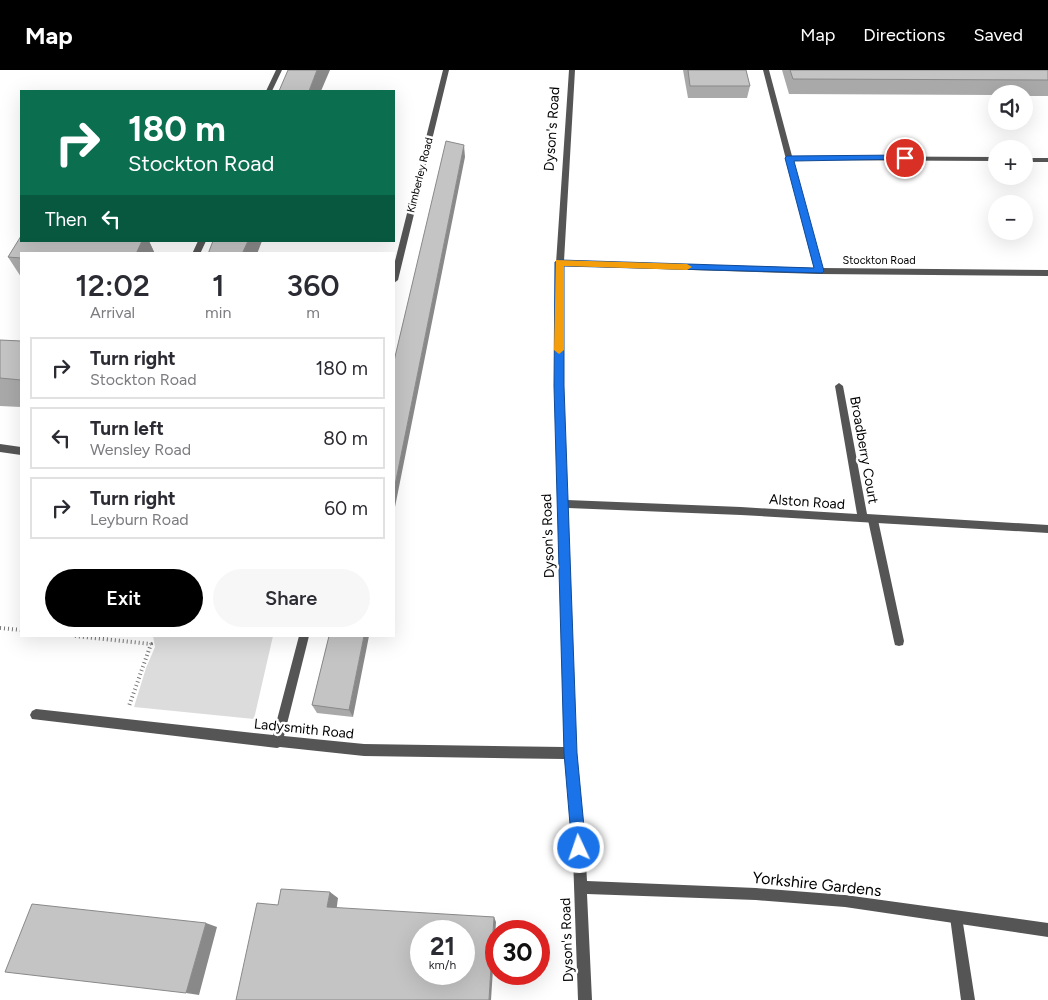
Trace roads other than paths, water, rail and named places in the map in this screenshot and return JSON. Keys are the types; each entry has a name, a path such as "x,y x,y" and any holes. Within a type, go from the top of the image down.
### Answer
{"street":[{"path":"270,90 279,70"},
{"name":"Kimberley Road","path":"395,276 446,70"},
{"name":"Dyson's Road","path":"572,70 560,262 559,386 570,753 581,887 585,1000"},
{"path":"766,70 819,271"},
{"path":"790,158 988,159"},
{"path":"1033,160 1048,160"},
{"name":"Stockton Road","path":"560,262 819,271 1048,272"},
{"name":"Broadberry Court","path":"838,386 868,520 899,641"},
{"path":"0,448 20,451"},
{"name":"Alston Road","path":"564,504 1048,529"},
{"path":"277,742 304,637"},
{"name":"Ladysmith Road","path":"36,715 364,750 570,753"},
{"name":"Yorkshire Gardens","path":"581,887 756,894 845,902 1048,930"},
{"path":"956,917 968,1000"}]}
